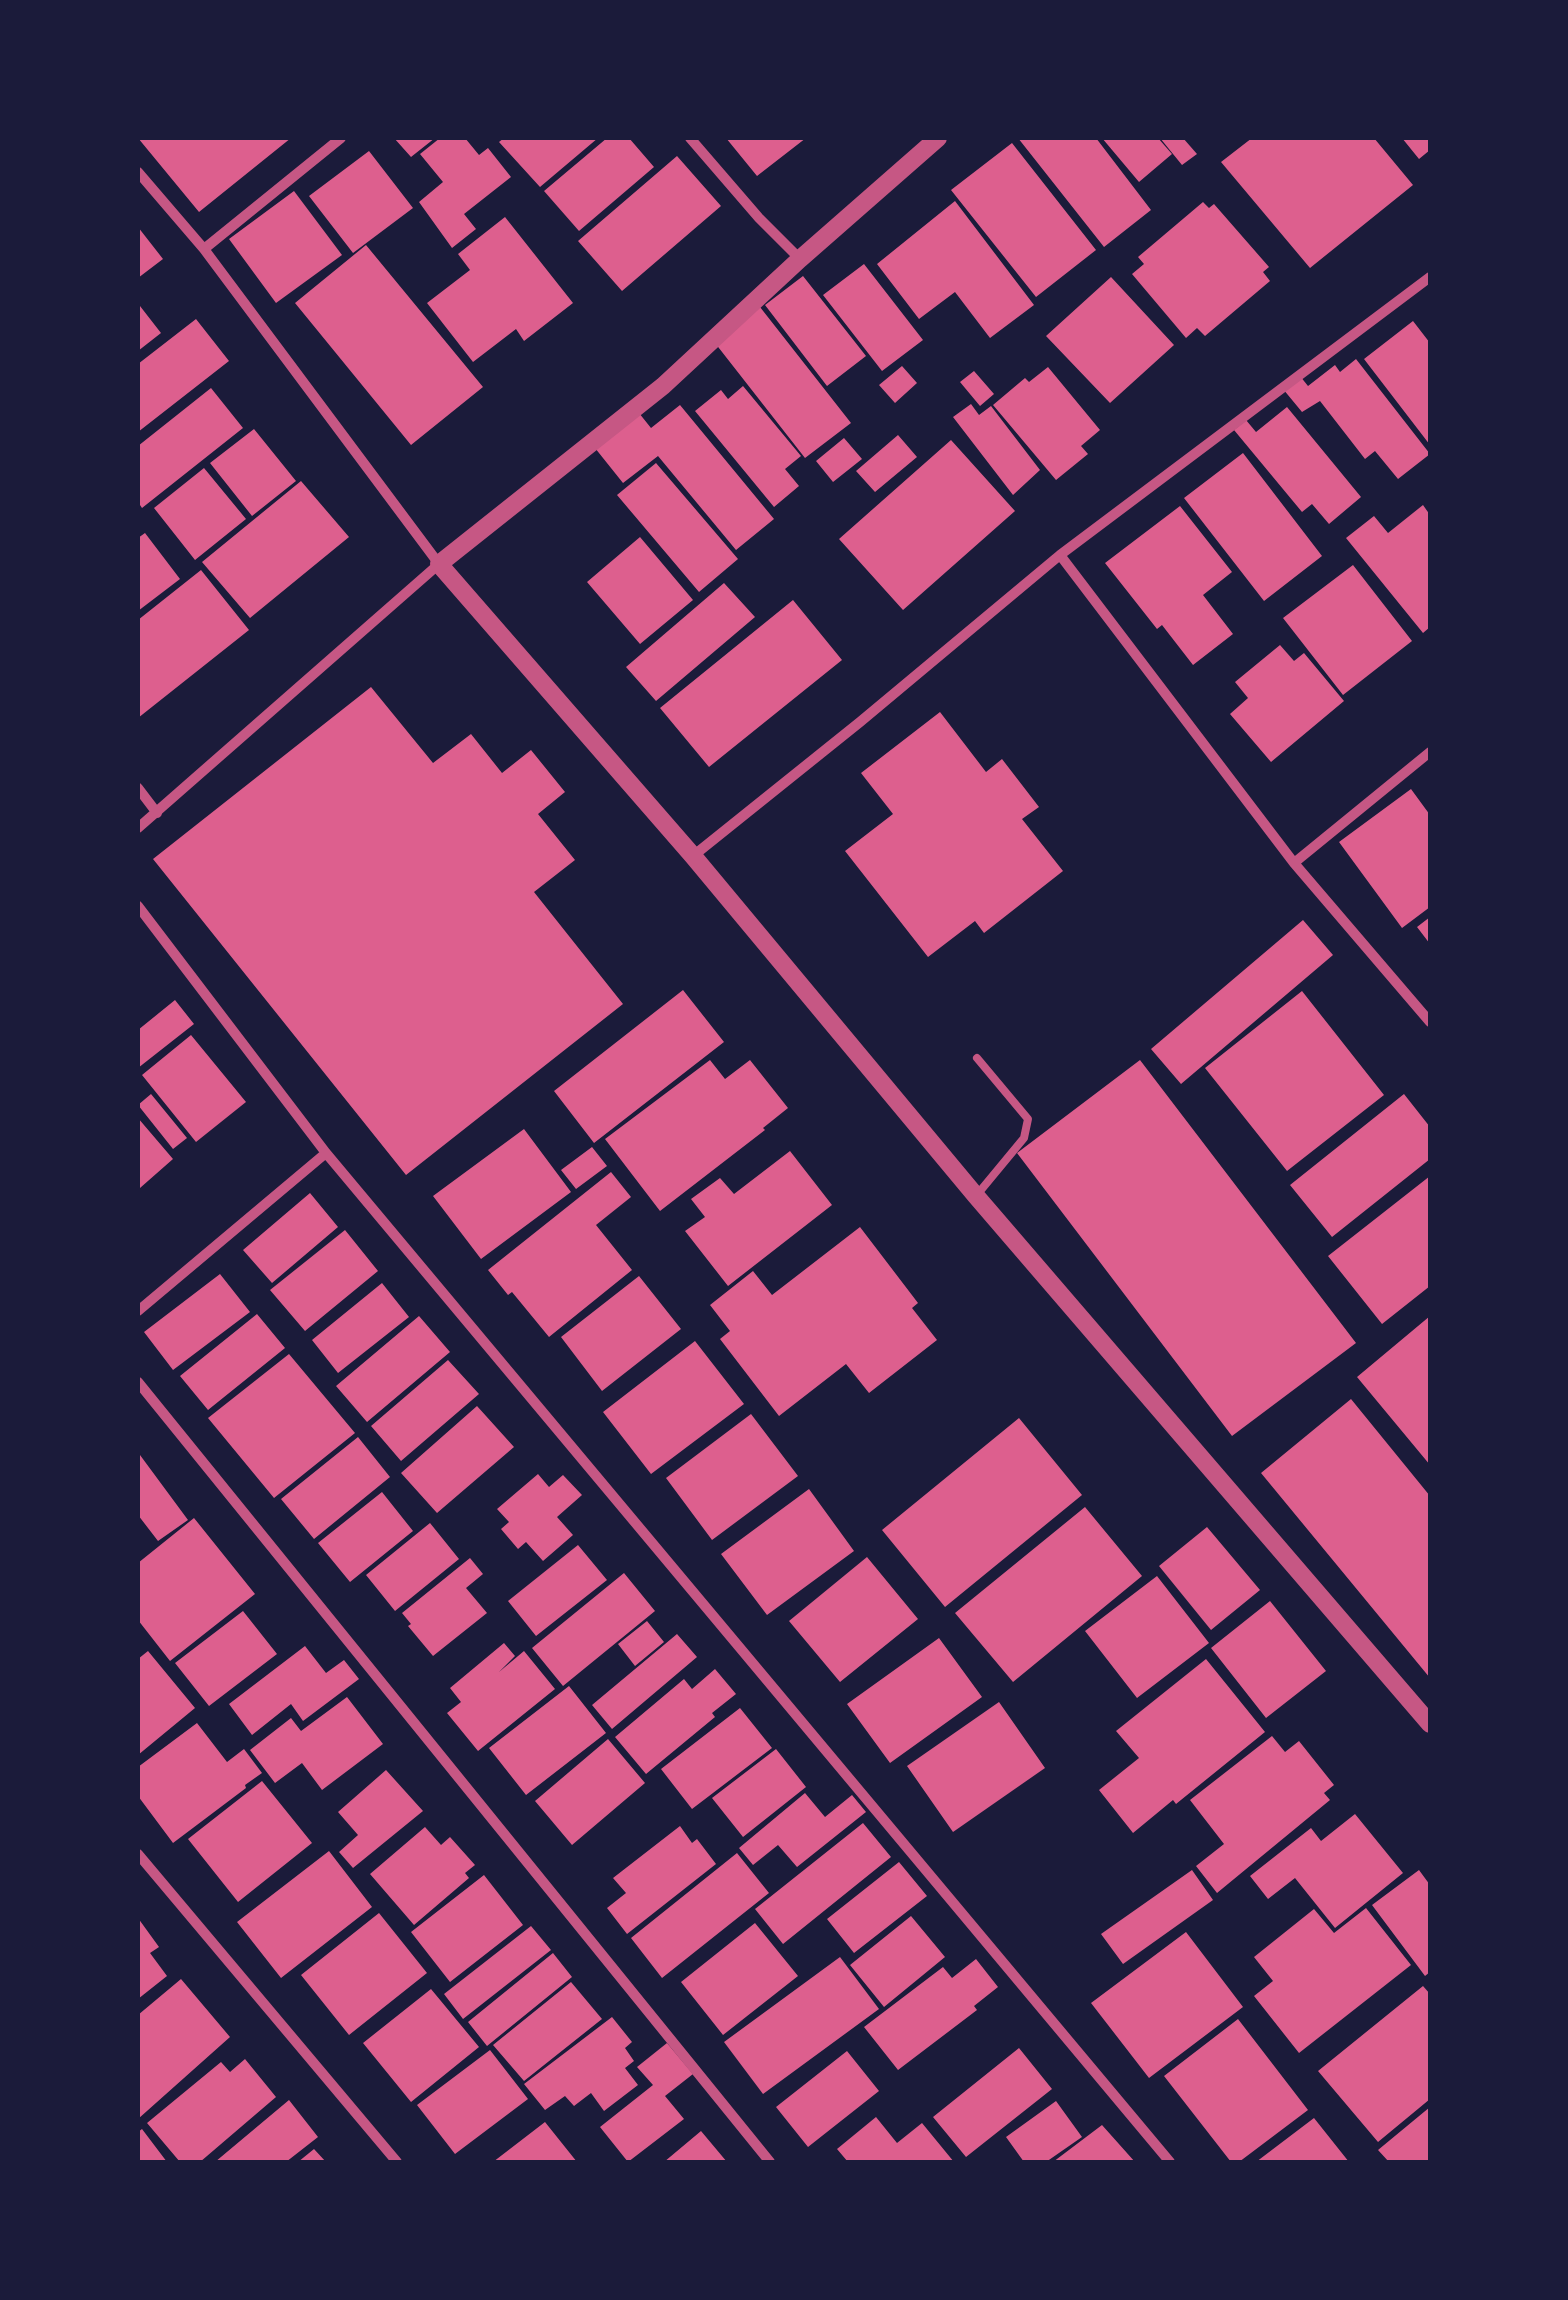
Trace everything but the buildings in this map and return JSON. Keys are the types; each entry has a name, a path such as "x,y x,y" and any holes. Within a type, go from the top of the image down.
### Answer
{"street":[{"path":"204,250 341,138"},
{"path":"690,138 800,259"},
{"path":"138,828 439,564 663,386 938,138"},
{"path":"138,172 204,250 439,564 693,856 976,1196 1430,1724"},
{"path":"693,856 1060,555 1430,277"},
{"path":"1060,555 1294,862 1430,1022"},
{"path":"1294,862 1430,752"},
{"path":"138,788 157,813"},
{"path":"138,906 326,1152 1170,2162"},
{"path":"138,1312 326,1152"},
{"path":"138,1382 770,2162"},
{"path":"138,1854 396,2162"}],"lane":[{"path":"976,1196 1024,1138 1028,1119 977,1058"}]}
